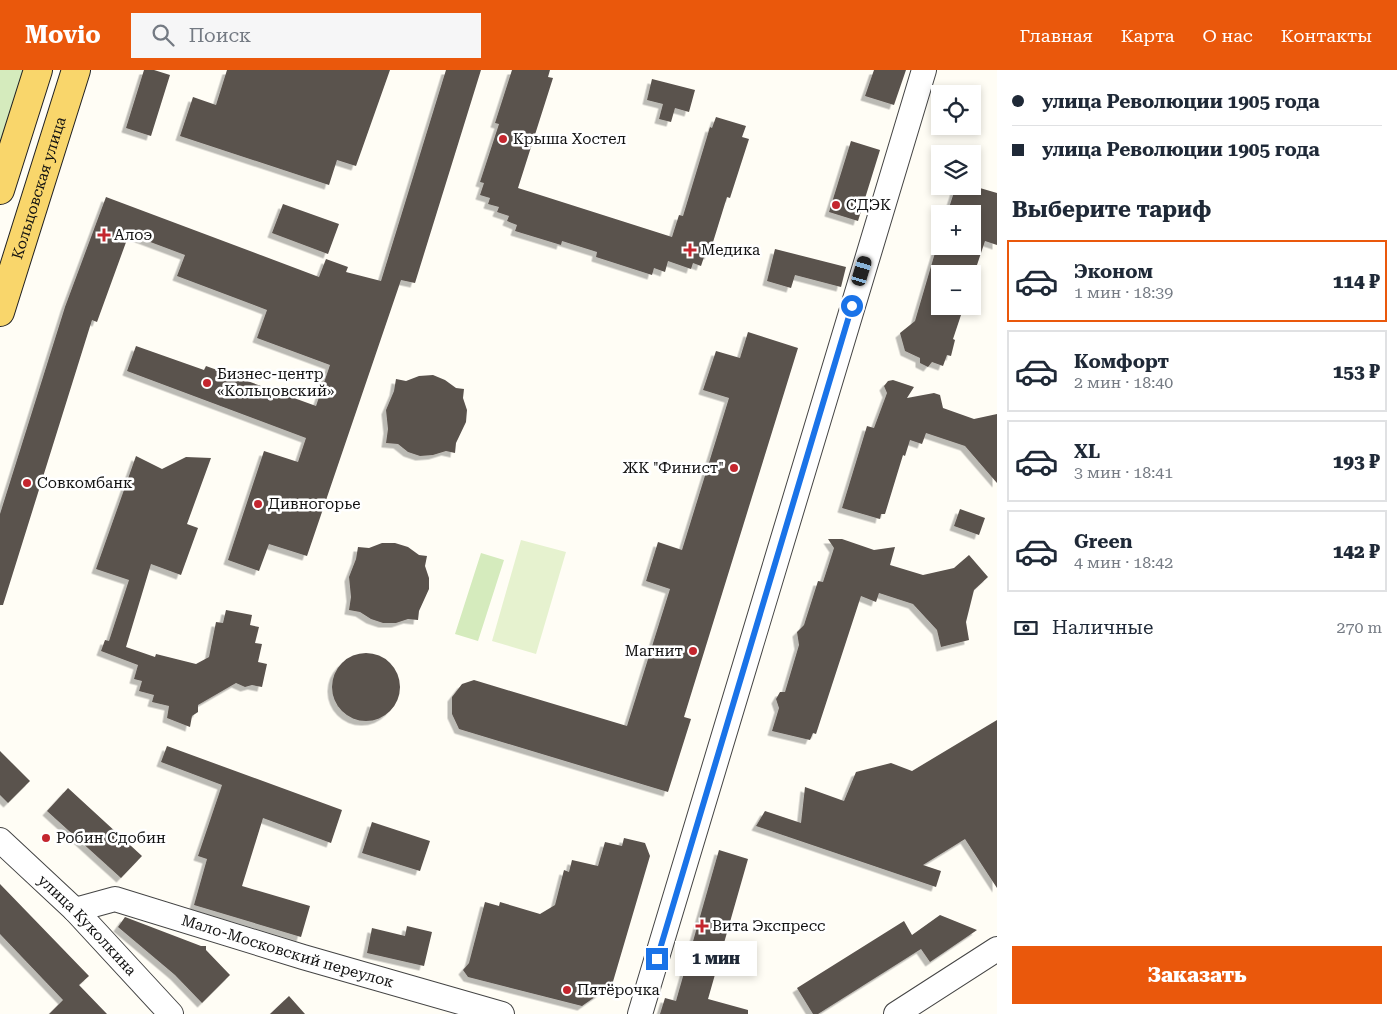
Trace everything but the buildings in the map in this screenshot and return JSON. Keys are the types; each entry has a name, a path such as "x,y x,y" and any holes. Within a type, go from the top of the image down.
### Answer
{"main road":[{"path":"0,190 38,70"},
{"name":"Кольцовская улица","path":"1,307 76,70"}],"street":[{"path":"640,1014 924,70"},
{"name":"улица Куколкина","path":"0,840 75,910 171,1014"},
{"name":"Мало-Московский переулок","path":"75,910 115,899 303,957 502,1014"},
{"path":"896,1014 997,950"}],"green space":[{"path":"0,70 24,70 0,147"},
{"path":"521,540 566,552 536,654 492,641"},
{"path":"481,553 504,560 478,641 455,634"}],"place":[{"name":"Крыша Хостел","path":"503,139"},
{"name":"СДЭК","path":"836,205"},
{"name":"Алоэ","path":"104,235"},
{"name":"Медика","path":"690,250"},
{"name":"Бизнес-центр «Кольцовский»","path":"207,383"},
{"name":"ЖК \"Финист\"","path":"734,468"},
{"name":"Совкомбанк","path":"27,483"},
{"name":"Дивногорье","path":"258,504"},
{"name":"Магнит","path":"693,651"},
{"name":"Робин Сдобин","path":"46,838"},
{"name":"Вита Экспресс","path":"702,926"},
{"name":"Пятёрочка","path":"567,990"}],"route":[{"path":"657,959 852,306"}]}
